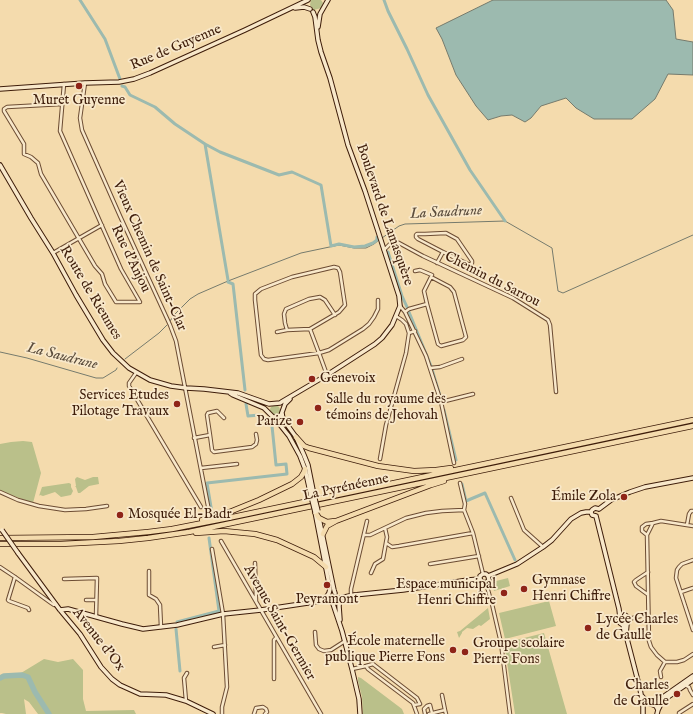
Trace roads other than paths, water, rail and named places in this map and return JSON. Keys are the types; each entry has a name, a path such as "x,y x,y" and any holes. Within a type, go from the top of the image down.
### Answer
{"highway":[{"name":"La Pyrénéenne","path":"0,538 93,537 172,529 693,420"},
{"name":"La Pyrénéenne","path":"0,544 61,544 119,541 189,532 687,427 693,427"},
{"path":"296,437 304,446 309,448 356,461 390,468 419,471 468,465 470,467"},
{"path":"172,529 174,526 211,518 259,500 296,482 303,475 305,469"},
{"path":"323,534 327,526 336,521 431,485 457,478 461,475"},
{"path":"316,511 319,518 327,522 336,521"},
{"path":"189,532 197,533 224,531 255,534 277,540 314,557 326,567"}],"street":[{"name":"Boulevard de Lamasquère","path":"276,403 282,402 294,395 375,344 392,325 400,306 399,296 382,240 348,145 318,40 315,17 308,4 309,0"},
{"path":"283,12 309,0"},
{"path":"324,0 325,5"},
{"path":"283,12 299,7 304,7 318,12 322,10 328,0"},
{"name":"Boulevard de Lamasquère","path":"318,40 319,17 322,10"},
{"name":"Rue de Guyenne","path":"0,89 127,81 140,77 283,12"},
{"name":"Vieux Chemin de Saint-Clar","path":"85,83 80,118 82,130 176,341 209,511"},
{"path":"53,253 102,225 60,131 62,104 65,89 64,84"},
{"path":"62,104 7,107 4,111 24,144 24,154 35,159 38,163 41,174 78,239"},
{"name":"Route de Rieumes","path":"0,164 103,340 117,358 136,373 160,383 176,387 238,393 272,404"},
{"name":"Rue d'Anjou","path":"78,239 94,266 102,274 116,302 140,302 121,268 102,225"},
{"path":"446,233 457,239 472,263 470,265 443,252 418,239 416,235 446,233"},
{"name":"Chemin du Sarrou","path":"384,250 391,243 399,243 437,263 512,298 548,320 550,325 556,392"},
{"path":"437,263 443,252"},
{"path":"277,332 310,329 335,315 345,305 340,272 338,268 334,267 292,276 261,289 255,294 261,355 268,360 319,353 329,350 363,329 374,318 378,309 378,300"},
{"path":"415,271 420,270 431,276 450,287 454,292 466,337 463,340 441,346 438,344 424,291 431,276 434,272"},
{"path":"287,330 284,318 286,309 309,299 320,297 325,300 335,315"},
{"path":"402,320 409,309 428,304"},
{"path":"400,306 406,313 426,356 440,402 454,463"},
{"path":"380,460 386,425 406,353 409,332 406,324 396,316"},
{"path":"310,329 327,375"},
{"path":"409,332 414,331"},
{"path":"430,368 462,359"},
{"path":"136,373 129,383 129,386 201,508"},
{"name":"Route de Rieumes","path":"230,393 264,408 268,412"},
{"path":"440,402 473,394"},
{"name":"Boulevard de Lamasquère","path":"282,411 285,404 294,395"},
{"path":"313,495 300,456 289,436 274,417 268,412 269,407 272,404 276,403 280,405 283,419 296,437 308,465 330,589 327,600"},
{"path":"224,418 217,411 208,413 207,415 212,450 214,452 252,447 256,444 256,434"},
{"path":"274,417 279,416 282,411"},
{"path":"194,438 210,435"},
{"path":"200,468 237,464"},
{"path":"483,574 488,576 517,564 552,540 571,519 581,513 591,512 594,508 599,509 611,500 645,487 693,478"},
{"path":"460,484 465,504 464,510 473,533 483,574 480,576 480,579"},
{"path":"0,492 18,500 39,506 65,510 106,506"},
{"path":"511,498 524,530 543,547"},
{"path":"596,516 600,514 599,509"},
{"path":"364,535 370,535 406,518 426,513 464,510"},
{"path":"687,525 689,514 693,511"},
{"path":"591,512 593,516 596,516 619,609 620,623 623,625 640,689 643,714"},
{"path":"319,518 334,590 340,598"},
{"path":"351,595 351,589 367,521"},
{"path":"647,535 642,531 642,527 646,524 661,521 693,526"},
{"path":"653,523 647,535 649,641 651,647 657,655 665,662 678,662 693,654"},
{"path":"371,574 375,564 383,559 387,537 385,528"},
{"name":"Avenue d'Ox","path":"1,529 60,610 80,634 101,667 112,679 120,685 140,694 166,695 186,701 213,714"},
{"path":"386,543 392,547 473,533"},
{"name":"Avenue Saint-Germier","path":"221,541 321,714"},
{"path":"212,549 223,614 225,645 227,687 222,707 222,714"},
{"path":"430,564 478,556"},
{"path":"693,560 682,564 679,567 676,578 691,619 693,630"},
{"path":"255,563 256,601"},
{"path":"0,567 51,604 56,604"},
{"path":"149,571 150,595 156,599 160,605 161,627"},
{"path":"648,572 634,582 636,586 648,594"},
{"path":"488,576 489,580 486,583 501,643 510,714"},
{"path":"15,577 8,600 28,608 29,610"},
{"path":"64,579 97,578 96,616"},
{"path":"340,598 351,595 403,590 468,580 480,579 482,582 486,583"},
{"path":"681,592 693,588"},
{"path":"329,593 335,593"},
{"path":"340,598 339,603 342,631"},
{"path":"86,600 96,600"},
{"path":"60,610 68,608 143,629 177,625 223,614 327,600 333,604 345,641 359,700 360,714"},
{"path":"333,604 339,603"},
{"path":"619,609 629,619"},
{"path":"629,619 648,614"},
{"path":"620,618 624,615"},
{"path":"626,635 629,619"},
{"path":"623,625 627,624"},
{"path":"315,632 316,645 318,649 324,651 331,650 345,641"},
{"path":"274,678 274,640 276,638"},
{"path":"214,647 225,645"},
{"path":"661,677 660,671 665,662"},
{"path":"352,669 373,664 417,698 420,701 420,704 425,708"},
{"path":"366,666 407,698 414,705 417,714"},
{"path":"186,701 184,678 187,673"},
{"path":"643,708 646,705 651,704 686,686 693,676"},
{"path":"657,712 664,700 693,680"},
{"path":"686,686 693,695"},
{"path":"640,689 643,697 651,704 656,706 657,712"},
{"path":"442,695 446,714"},
{"path":"414,705 420,704"},
{"path":"679,714 693,704"},
{"path":"425,708 430,705 432,713"},
{"path":"254,714 256,708 263,707 267,712 265,714"},
{"path":"425,708 425,714"},
{"path":"428,714 445,710"}],"water":[{"path":"493,0 666,0 673,10 676,39 693,42 693,75 668,74 655,99 632,119 594,119 576,108 566,98 541,106 531,118 525,122 512,115 501,116 488,120 476,106 456,75 442,39 436,28"}],"waterway":[{"path":"80,0 105,39 120,79"},
{"path":"384,0 428,95 470,170 505,221"},
{"path":"122,86 125,87 130,95 155,107 175,124 220,152 279,175 292,172 321,185 331,246 339,244 354,247 365,246 373,243 377,240 377,237"},
{"path":"205,144 228,280"},
{"name":"La Saudrune","path":"382,238 399,226 405,224 505,221 552,248 558,291 563,293 693,235"},
{"name":"La Saudrune","path":"170,321 190,299 228,281 301,253 339,245 354,248 366,248 379,240"},
{"path":"388,252 407,307"},
{"path":"228,282 233,284 245,390"},
{"path":"409,312 431,366 440,396"},
{"name":"La Saudrune","path":"125,359 167,325"},
{"name":"La Saudrune","path":"0,352 27,358 96,378 103,378 117,368"},
{"path":"212,513 207,483 287,474 286,464 276,465 272,426 260,415 248,416 246,404"},
{"path":"444,410 456,460"},
{"path":"462,484 466,501 485,493 515,560"},
{"path":"177,622 219,611 209,538"},
{"path":"176,629 180,671"},
{"path":"0,678 4,676 22,675 28,677 35,692 49,714"}],"place":[{"name":"Muret Guyenne","path":"79,86"},
{"name":"Genevoix","path":"312,379"},
{"name":"Services Etudes Pilotage Travaux","path":"177,404"},
{"name":"Salle du royaume des témoins de Jehovah","path":"318,408"},
{"name":"Parize","path":"300,422"},
{"name":"Émile Zola","path":"624,497"},
{"name":"Mosquée El-Badr","path":"120,515"},
{"name":"Peyramont","path":"327,585"},
{"name":"Gymnase Henri Chiffre","path":"524,589"},
{"name":"Espace municipal Henri Chiffre","path":"504,593"},
{"name":"Lycée Charles de Gaulle","path":"588,628"},
{"name":"École maternelle publique Pierre Fons","path":"453,650"},
{"name":"Groupe scolaire Pierre Fons","path":"465,652"},
{"name":"Charles de Gaulle","path":"677,694"}]}
